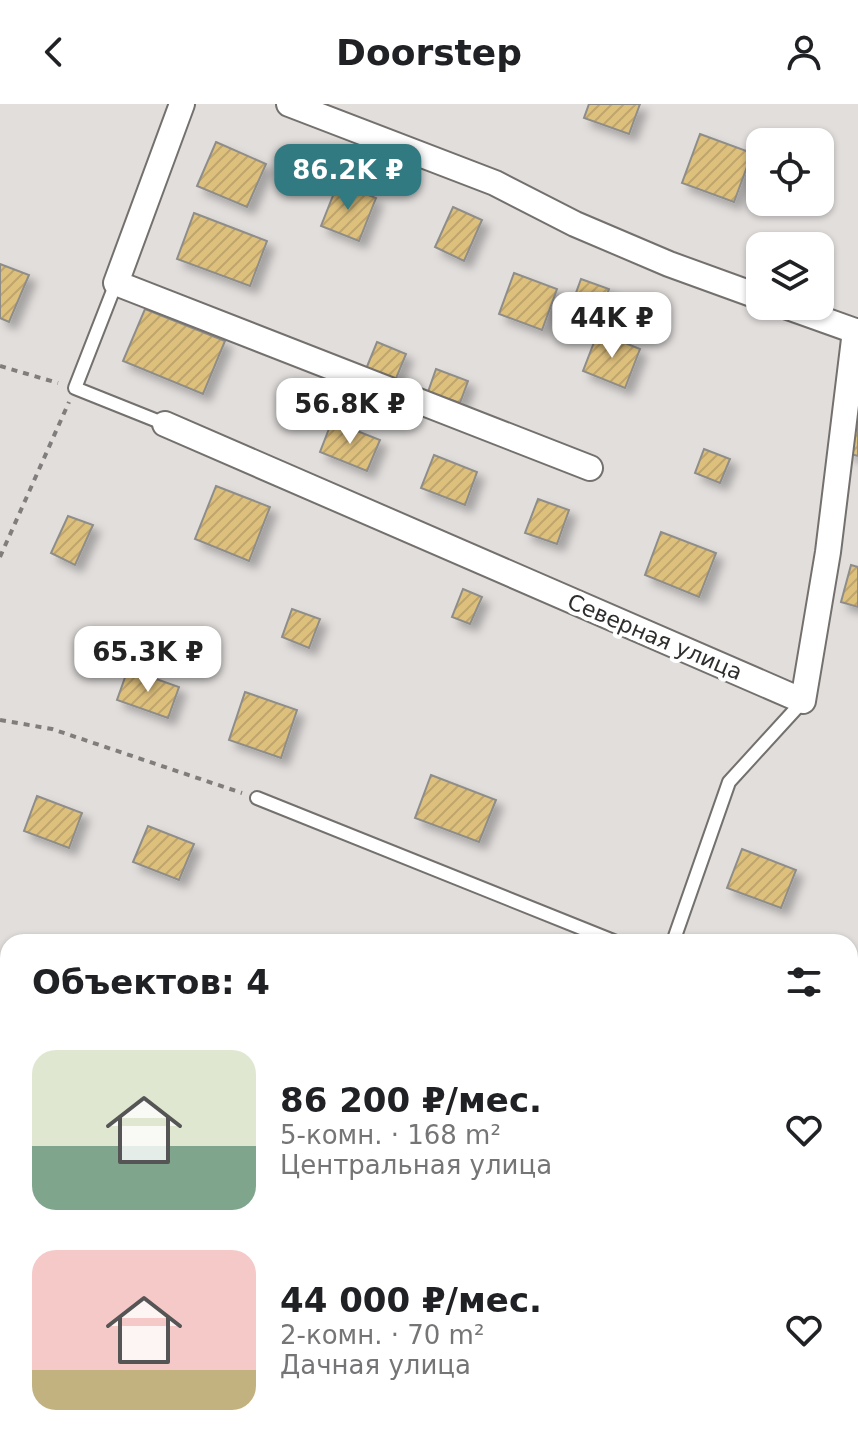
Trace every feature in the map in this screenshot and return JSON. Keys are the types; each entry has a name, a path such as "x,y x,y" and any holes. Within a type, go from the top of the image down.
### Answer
{"street":[{"path":"182,104 116,283 590,468"},
{"path":"289,104 495,183 575,224 669,264 746,292"},
{"path":"803,701 828,552 856,332 823,320"},
{"name":"Северная улица","path":"165,424 803,701"}],"lane":[{"path":"116,283 75,388 165,424"},
{"path":"676,934 729,782 803,701"},
{"path":"257,798 596,934"}],"path":[{"path":"0,366 75,388 0,557"},
{"path":"0,720 52,729 257,798"}],"building":[{"path":"589,104 640,104 629,134 584,118"},
{"path":"700,134 746,151 746,169 734,202 682,183"},
{"path":"216,142 266,164 247,207 197,186"},
{"path":"338,183 376,198 359,241 321,226"},
{"path":"453,207 482,220 464,261 435,247"},
{"path":"194,213 267,241 250,286 177,259"},
{"path":"0,264 29,275 9,322 0,318"},
{"path":"514,273 557,289 542,330 499,314"},
{"path":"581,279 609,289 600,314 572,304"},
{"path":"145,309 225,341 203,394 123,361"},
{"path":"598,332 640,349 625,388 583,371"},
{"path":"377,342 406,354 395,381 366,369"},
{"path":"436,369 468,381 460,403 428,392"},
{"path":"332,421 380,440 367,471 320,452"},
{"path":"858,423 858,456 847,453"},
{"path":"704,449 730,459 720,483 695,473"},
{"path":"434,455 477,472 465,505 421,488"},
{"path":"216,486 270,507 249,561 195,539"},
{"path":"538,499 569,510 557,544 525,533"},
{"path":"68,516 93,525 75,565 51,553"},
{"path":"661,532 716,553 699,597 645,575"},
{"path":"851,565 858,567 858,607 841,602"},
{"path":"463,589 482,597 470,624 452,617"},
{"path":"292,609 320,619 309,648 282,637"},
{"path":"128,669 179,687 168,718 117,700"},
{"path":"245,692 297,710 281,758 229,740"},
{"path":"431,775 496,800 479,842 415,818"},
{"path":"37,796 82,813 69,848 24,831"},
{"path":"148,826 194,844 179,880 133,862"},
{"path":"742,849 796,870 781,908 727,888"}]}
